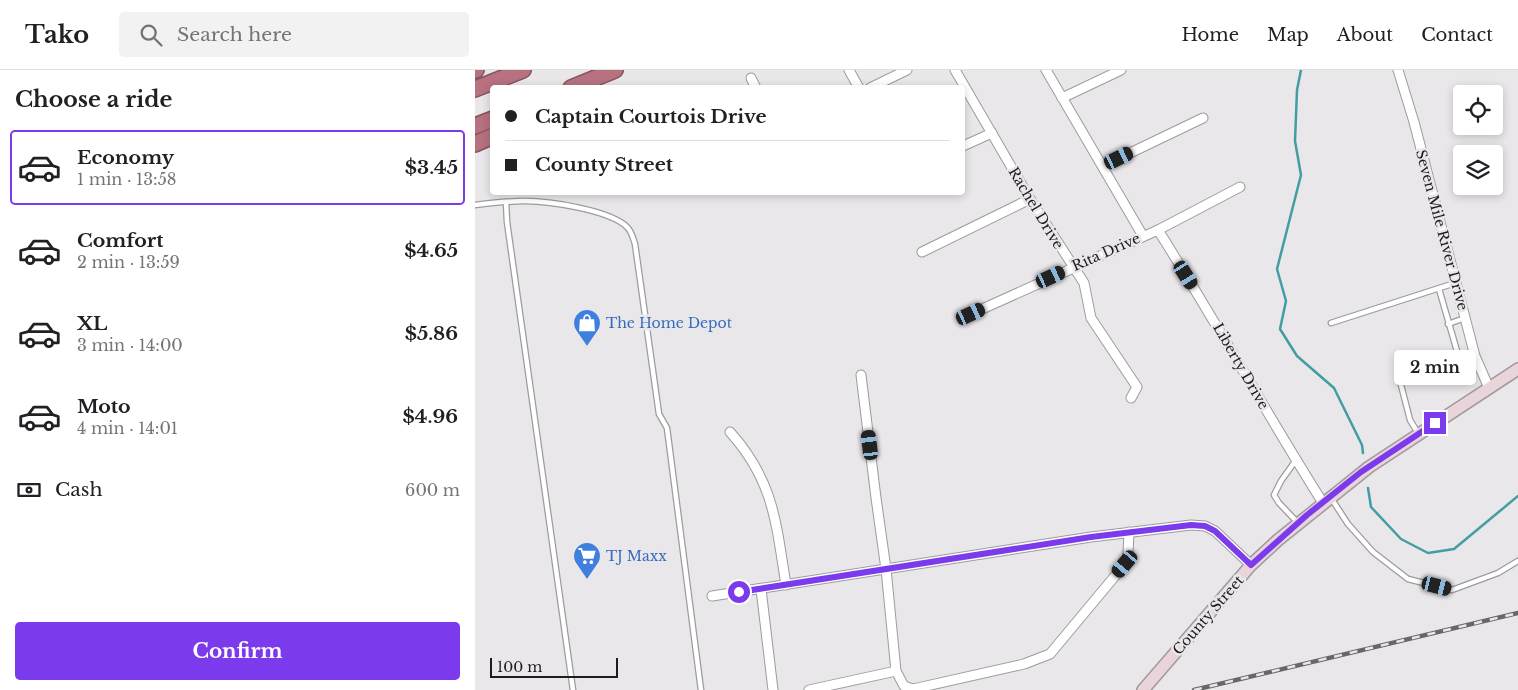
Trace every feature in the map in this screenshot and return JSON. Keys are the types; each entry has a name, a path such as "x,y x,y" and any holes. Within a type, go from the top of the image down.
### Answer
{"highway":[{"path":"475,89 523,70"},
{"path":"578,85 615,70"},
{"path":"590,85 615,70"},
{"path":"475,126 490,120"},
{"path":"475,144 490,137"}],"main road":[{"name":"County Street","path":"1143,690 1251,565 1298,523 1369,467 1518,369"}],"street":[{"path":"849,70 857,85"},
{"path":"876,85 907,70"},
{"name":"Rachel Drive","path":"955,70 964,85"},
{"path":"1046,70 1143,236"},
{"path":"1062,98 1121,70"},
{"name":"Seven Mile River Drive","path":"1398,70 1414,122 1475,356 1489,388"},
{"path":"751,78 754,85"},
{"name":"Rachel Drive","path":"965,87 1030,199 1084,283 1091,318 1137,387 1131,398"},
{"path":"1103,166 1203,118"},
{"path":"965,145 992,133"},
{"name":"Rita Drive","path":"971,314 1158,230 1240,187"},
{"path":"922,252 1030,199"},
{"name":"Liberty Drive","path":"1158,230 1210,313 1296,460 1326,500"},
{"path":"861,375 886,569 896,670 904,686 913,689 1024,664 1050,654 1125,564 1128,554 1129,532"},
{"path":"730,432 745,449 757,468 771,501 786,585"},
{"path":"712,596 1091,537 1191,525 1205,526 1215,531 1251,565"},
{"path":"761,588 773,690"},
{"path":"809,690 896,670"}],"lane":[{"path":"475,205 526,201 587,210 619,221 631,231 635,244 659,414 667,428 701,690"},
{"path":"506,202 508,232 573,690"},
{"path":"1331,323 1455,283"},
{"path":"1439,289 1459,358"},
{"path":"1448,324 1465,318"},
{"path":"1419,434 1410,420 1400,381 1459,358 1475,356"},
{"path":"1296,460 1281,481 1274,495 1298,523"},
{"path":"1326,500 1373,552 1408,579 1452,590 1498,573 1518,561"}],"waterway":[{"path":"1301,70 1297,90 1295,141 1301,175 1277,269 1286,301 1280,329 1297,356 1334,388 1362,445 1363,453"},
{"path":"1368,488 1371,507 1401,539 1428,553 1454,549 1518,496"}],"railway":[{"path":"1194,690 1518,613"}],"place":[{"name":"The Home Depot","path":"587,347"},
{"name":"TJ Maxx","path":"587,580"}],"route":[{"path":"739,592 1091,537 1191,525 1205,526 1215,531 1251,565 1307,515 1361,472 1435,423"}]}
